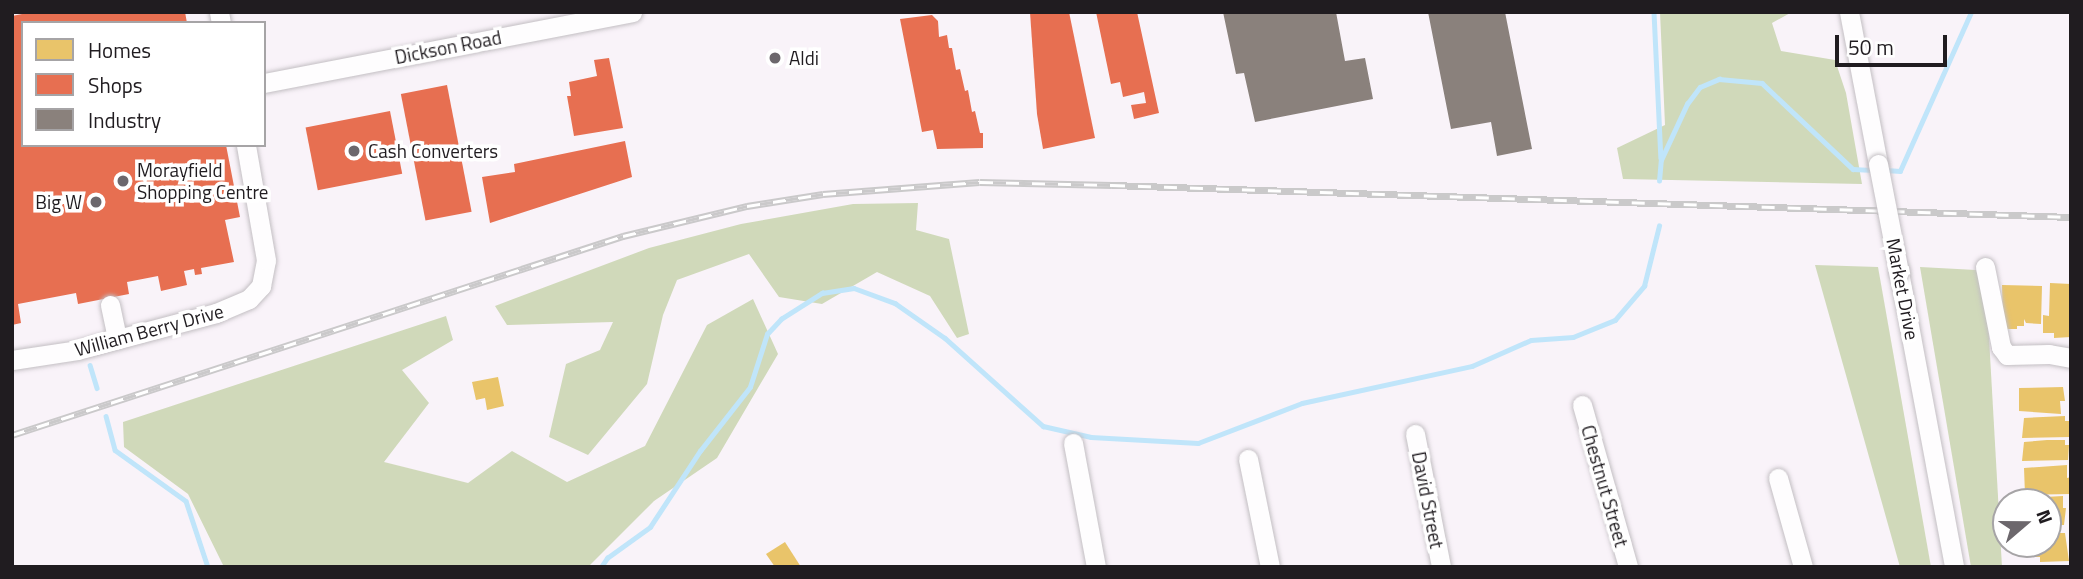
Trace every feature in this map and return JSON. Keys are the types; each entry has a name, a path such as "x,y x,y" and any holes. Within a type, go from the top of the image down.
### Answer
{"street":[{"name":"Dickson Road","path":"266,83 632,12"},
{"name":"Market Drive","path":"1849,12 1954,567"},
{"name":"William Berry Drive","path":"12,360 117,339 234,307 249,299 261,286 266,270 266,250 246,147"},
{"path":"1985,267 2001,347 2007,355 2049,354 2071,358"},
{"path":"110,305 117,339"},
{"name":"Chestnut Street","path":"1582,405 1628,567"},
{"name":"David Street","path":"1415,433 1441,567"},
{"path":"1073,443 1096,567"},
{"path":"1248,459 1270,567"},
{"path":"1778,478 1802,567"}],"green space":[{"path":"1660,12 1792,12 1772,23 1781,51 1835,60 1846,93 1862,184 1623,179 1617,148 1665,125"},
{"path":"918,203 916,230 949,239 969,334 957,338 930,296 877,272 822,304 779,297 749,254 677,280 663,315 647,384 588,455 549,437 566,364 600,350 613,322 507,325 495,306 649,248 741,224 853,204"},
{"path":"1815,265 1878,267 1931,567 1900,567"},
{"path":"1920,267 1976,270 1987,302 1998,488 1992,488 1992,558 2001,558 2002,567 1971,567"},
{"path":"753,299 778,354 717,458 654,501 588,567 224,567 188,494 124,447 123,422 446,316 453,340 402,370 429,403 384,462 468,483 512,451 567,482 645,446 707,325"}],"building: Homes":[{"path":"2050,283 2071,284 2071,337 2054,338 2054,333 2043,333 2043,315 2049,316"},
{"path":"2002,285 2042,286 2041,324 2026,323 2024,319 2024,326 2003,329"},
{"path":"498,377 504,406 487,410 485,398 476,400 472,382"},
{"path":"2063,387 2065,401 2060,401 2061,414 2019,411 2019,388"},
{"path":"2065,416 2065,421 2070,421 2069,437 2022,438 2024,418"},
{"path":"2065,440 2065,445 2069,445 2068,460 2022,461 2024,442"},
{"path":"2067,465 2067,478 2071,477 2070,494 2062,494 2062,488 2025,488 2024,468"},
{"path":"2062,496 2063,508 2066,508 2064,525 2062,525"},
{"path":"2062,533 2065,533 2069,561 2040,562 2040,558 2062,558"},
{"path":"785,542 801,567 775,567 766,554"}],"building: Shops":[{"name":"Morayfield Shopping Centre","path":"32,12 185,12 187,21 21,21 21,147 226,147 240,217 225,220 234,262 201,268 202,274 195,275 194,269 184,271 187,285 161,291 158,276 127,282 129,294 78,304 76,293 18,304 21,323 12,325 12,16"},
{"path":"1030,12 1069,12 1095,138 1043,149 1037,114"},
{"path":"1096,12 1137,12 1159,113 1134,119 1131,105 1146,103 1144,92 1123,97 1120,82 1111,84"},
{"path":"932,15 938,21 939,37 947,35 949,48 952,48 956,70 960,69 972,112 975,111 980,133 983,133 983,148 937,149 933,130 922,132 900,19"},
{"path":"609,58 623,128 574,136 567,96 571,96 569,82 597,76 594,60"},
{"path":"447,85 472,212 425,221 401,94"},
{"name":"Cash Converters","path":"390,111 402,174 318,190 306,127"},
{"path":"625,141 632,177 490,223 482,177 515,172 514,164"}],"building: Industry":[{"path":"1223,12 1336,12 1345,61 1365,58 1373,99 1255,122 1244,73 1236,74"},
{"path":"1428,12 1505,12 1532,149 1497,156 1491,122 1451,129"}],"waterway":[{"path":"1654,12 1661,158"},
{"path":"1886,170 1900,171 1971,12"},
{"path":"1659,181 1661,160 1687,104 1700,87 1719,79 1762,83 1853,169 1874,170"},
{"path":"601,567 607,558 650,527 700,451 750,387 767,334 781,319 822,293 854,288 895,303 945,338 1043,426 1091,437 1198,443 1302,403 1472,366 1531,340 1573,337 1615,320 1644,286 1659,226"},
{"path":"90,365 97,388"},
{"path":"106,416 115,450 186,501 208,567"}],"railway":[{"path":"12,435 623,236 747,206 823,194 980,182 2071,217"}],"place":[{"name":"Aldi","path":"775,58"},
{"name":"Cash Converters","path":"354,151"},
{"name":"Morayfield Shopping Centre","path":"123,181"},
{"name":"Big W","path":"96,202"}]}
